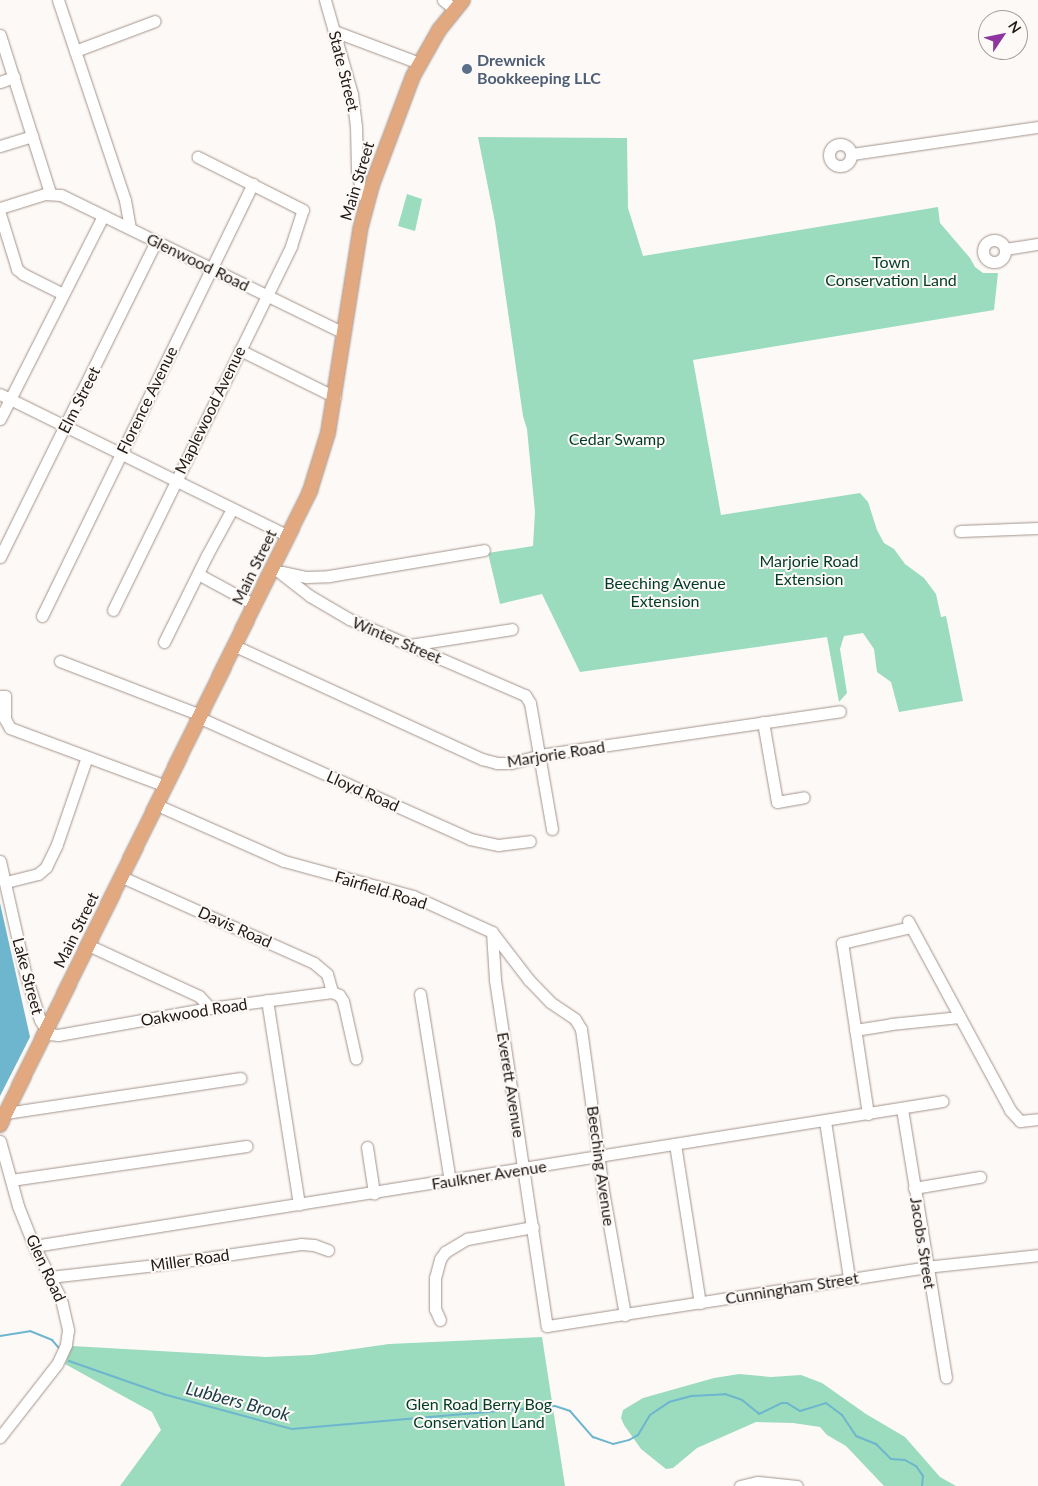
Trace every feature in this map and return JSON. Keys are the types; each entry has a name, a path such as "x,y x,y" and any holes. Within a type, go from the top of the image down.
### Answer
{"main road":[{"name":"Main Street","path":"3,1119 274,568 318,472 335,397 360,230 367,202 401,102 439,30 458,5"}],"street":[{"path":"58,0 125,200 130,229"},
{"name":"State Street","path":"325,0 354,103 356,170 367,202"},
{"path":"443,0 458,5"},
{"path":"75,51 155,21"},
{"path":"334,31 420,63"},
{"path":"0,35 50,193 0,208"},
{"path":"0,82 14,77"},
{"path":"852,154 1038,127"},
{"path":"0,146 33,136"},
{"path":"198,157 253,184"},
{"name":"Maplewood Avenue","path":"113,610 295,238 304,210 253,184"},
{"name":"Florence Avenue","path":"42,616 253,184"},
{"name":"Glenwood Road","path":"50,193 68,198 344,334"},
{"path":"0,214 17,268 23,274 63,294"},
{"path":"0,419 5,396 63,294 103,216"},
{"name":"Elm Street","path":"0,557 156,241"},
{"path":"1005,250 1038,244"},
{"path":"240,350 335,397"},
{"path":"5,396 232,510 289,536"},
{"path":"164,642 232,510"},
{"path":"960,531 1038,528"},
{"path":"274,568 290,574 315,577 484,550"},
{"name":"Winter Street","path":"274,568 337,613 527,698 540,755"},
{"path":"198,574 255,605"},
{"path":"410,646 512,629"},
{"name":"Marjorie Road","path":"235,646 482,760 505,763 540,755 840,711"},
{"name":"Lloyd Road","path":"60,661 200,716 470,838 498,845 530,841"},
{"path":"3,696 5,719 9,727 166,786"},
{"path":"763,722 776,802 804,797"},
{"path":"540,755 552,829"},
{"path":"6,882 38,874 46,867 57,844 87,757"},
{"name":"Fairfield Road","path":"157,805 284,861 413,896 492,932 529,980 550,1002 575,1019"},
{"name":"Lake Street","path":"0,861 26,976 45,1032"},
{"name":"Davis Road","path":"122,877 314,963 327,974 337,995 356,1059"},
{"path":"868,1114 848,992 842,941 909,924 1016,1118 1025,1122 1038,1119"},
{"name":"Everett Avenue","path":"492,932 493,966 548,1326"},
{"path":"88,945 198,996 210,1008"},
{"path":"420,994 450,1181"},
{"name":"Oakwood Road","path":"45,1032 58,1036 210,1008 267,1000 337,995"},
{"path":"267,1000 299,1205"},
{"path":"855,1030 891,1024 960,1017"},
{"name":"Beeching Avenue","path":"575,1019 581,1029 599,1157 625,1315"},
{"path":"3,1119 240,1078"},
{"name":"Faulkner Avenue","path":"34,1246 943,1101"},
{"name":"Jacobs Street","path":"902,1109 926,1266 946,1377"},
{"path":"825,1121 849,1278"},
{"name":"Glen Road","path":"0,1141 10,1180 34,1246 66,1314 68,1330 66,1345 55,1368 0,1437"},
{"path":"676,1144 700,1303"},
{"path":"10,1180 247,1146"},
{"path":"367,1147 374,1193"},
{"path":"914,1188 980,1177"},
{"path":"440,1320 434,1309 435,1278 440,1259 445,1252 467,1239 533,1227"},
{"name":"Miller Road","path":"50,1277 164,1264 301,1244 314,1245 328,1250"},
{"name":"Cunningham Street","path":"548,1326 926,1266 1038,1255"},
{"path":"740,1486 758,1482 797,1486"}],"green space":[{"path":"478,137 627,138 628,208 643,256 938,207 940,223 970,258 975,267 983,273 998,273 994,310 693,360 721,515 860,493 868,502 877,530 884,543 894,549 905,564 924,578 936,594 941,617 946,616 963,701 899,712 891,682 877,672 874,649 863,633 844,636 840,649 847,693 839,702 827,637 580,672 542,594 500,604 488,553 533,546 535,512 527,429 523,416 495,222"},
{"path":"407,194 422,199 415,231 398,226"},
{"name":"Glen Road Berry Bog Conservation Land","path":"542,1337 565,1486 120,1486 161,1430 152,1412 65,1364 72,1346 265,1357 312,1355 389,1344"},
{"path":"739,1374 771,1377 801,1375 822,1383 866,1414 905,1437 940,1477 956,1486 884,1486 846,1446 827,1435 820,1427 793,1423 756,1422 697,1448 673,1468 666,1469 641,1449 621,1418 623,1410 643,1398 714,1378"}],"water":[{"path":"0,903 30,1037 0,1096"}],"waterway":[{"name":"Lubbers Brook","path":"0,1336 30,1331 52,1340 59,1348"},
{"name":"Lubbers Brook","path":"69,1361 163,1394 292,1429 555,1406 570,1411 593,1437 613,1444 629,1440 638,1435 650,1415 669,1402 692,1396 725,1394 742,1400 759,1414 782,1403 787,1403 800,1411 826,1403 842,1415 856,1436 876,1444 891,1459 905,1460 916,1466 923,1476 922,1486"}],"place":[{"name":"Drewnick Bookkeeping LLC","path":"467,69"}],"park label":[{"name":"Town Conservation Land","path":"891,271"},
{"name":"Cedar Swamp","path":"617,439"},
{"name":"Marjorie Road Extension","path":"809,570"},
{"name":"Beeching Avenue Extension","path":"665,592"}]}
